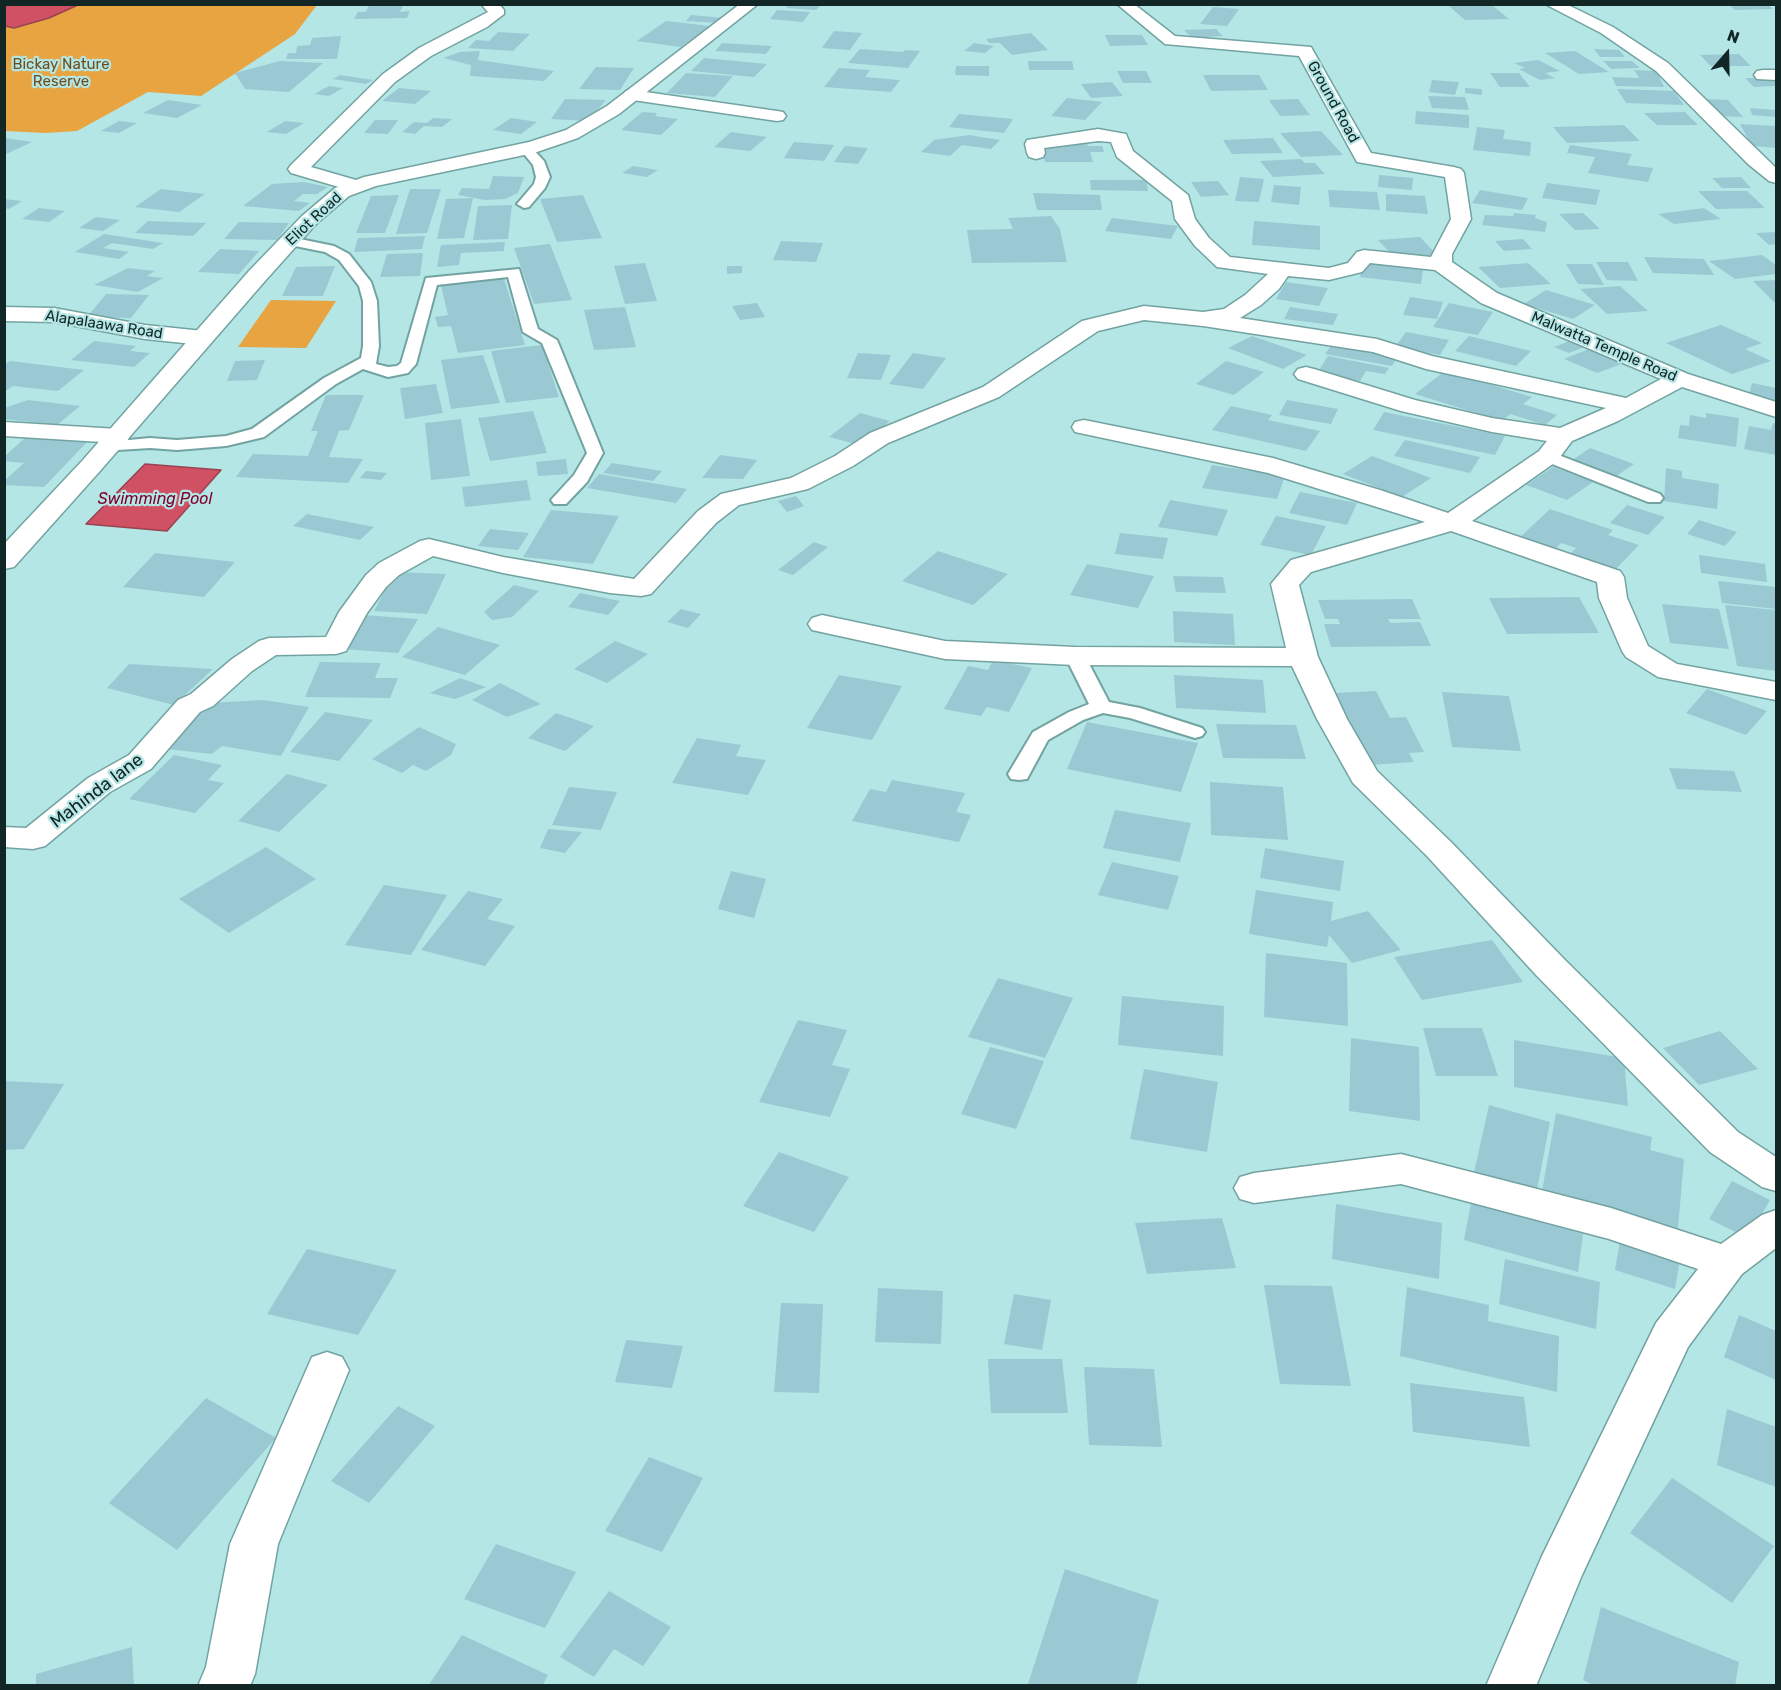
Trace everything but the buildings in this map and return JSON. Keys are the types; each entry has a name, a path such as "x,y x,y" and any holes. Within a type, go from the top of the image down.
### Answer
{"street":[{"path":"356,186 300,171 299,166 330,139 389,78 425,52 496,14 496,10 488,4"},
{"name":"Eliot Road","path":"4,561 309,220 334,199 356,186 526,149 572,134 613,110 751,4"},
{"name":"Ground Road","path":"1124,4 1171,41 1305,51 1364,158 1454,173 1461,219 1442,254 1441,264"},
{"path":"1552,4 1607,30 1662,67 1755,160 1776,177"},
{"path":"632,95 777,116"},
{"path":"1036,153 1034,144 1098,135 1119,138 1124,153 1181,199 1185,219 1202,242 1224,262 1329,274 1355,268 1364,256 1441,264"},
{"name":"Malwatta Temple Road","path":"1441,264 1489,298 1680,380 1776,410"},
{"path":"1203,319 1230,315 1265,290 1283,268"},
{"name":"Mahinda lane","path":"4,837 33,839 99,785 140,762 189,706 202,700 242,665 269,646 336,645 353,612 376,581 389,569 429,547 503,565 610,585 641,588 707,517 730,499 799,484 844,461 879,438 991,392 1090,326 1144,313 1203,319"},
{"name":"Alapalaawa Road","path":"4,314 54,315 145,332 203,338"},
{"path":"1203,319 1377,346 1426,362 1626,405"},
{"path":"1306,374 1409,406 1492,425 1556,446"},
{"path":"1680,380 1626,405 1556,446 1450,524 1301,566 1285,584 1303,657 1332,719 1364,776 1439,849 1550,967 1724,1142 1776,1176"},
{"path":"1084,427 1273,466 1371,495 1610,578 1613,598 1636,651 1668,671 1776,691"},
{"path":"4,429 113,441"},
{"path":"822,624 945,650 1075,656 1303,657"},
{"path":"1254,1188 1401,1169 1611,1224 1727,1262"},
{"path":"1511,1686 1559,1572 1671,1336 1727,1262 1776,1226"},
{"path":"233,1682 254,1544 327,1370"}],"lane":[{"path":"524,204 540,185 543,177 539,164 526,149"},
{"path":"290,241 329,249 344,257 366,285 370,301 369,367 388,372 402,370 408,364 431,280 514,272 531,332 549,340 595,453 581,478 560,500"},
{"path":"113,441 177,445 226,441 258,433 330,381 368,360"},
{"path":"1556,446 1654,498"},
{"path":"1075,656 1101,707"},
{"path":"1019,774 1040,736 1076,716 1101,707 1133,712 1195,732"}],"green space":[{"name":"Bickay Nature Reserve","path":"78,5 317,5 295,34 201,96 148,92 77,131 46,133 5,131 5,26 14,28 49,18"},
{"path":"271,300 336,301 306,348 238,347"}],"water":[{"path":"5,4 78,5 49,18 14,28 5,26"},
{"name":"Swimming Pool","path":"145,464 221,470 167,531 86,524"}]}
